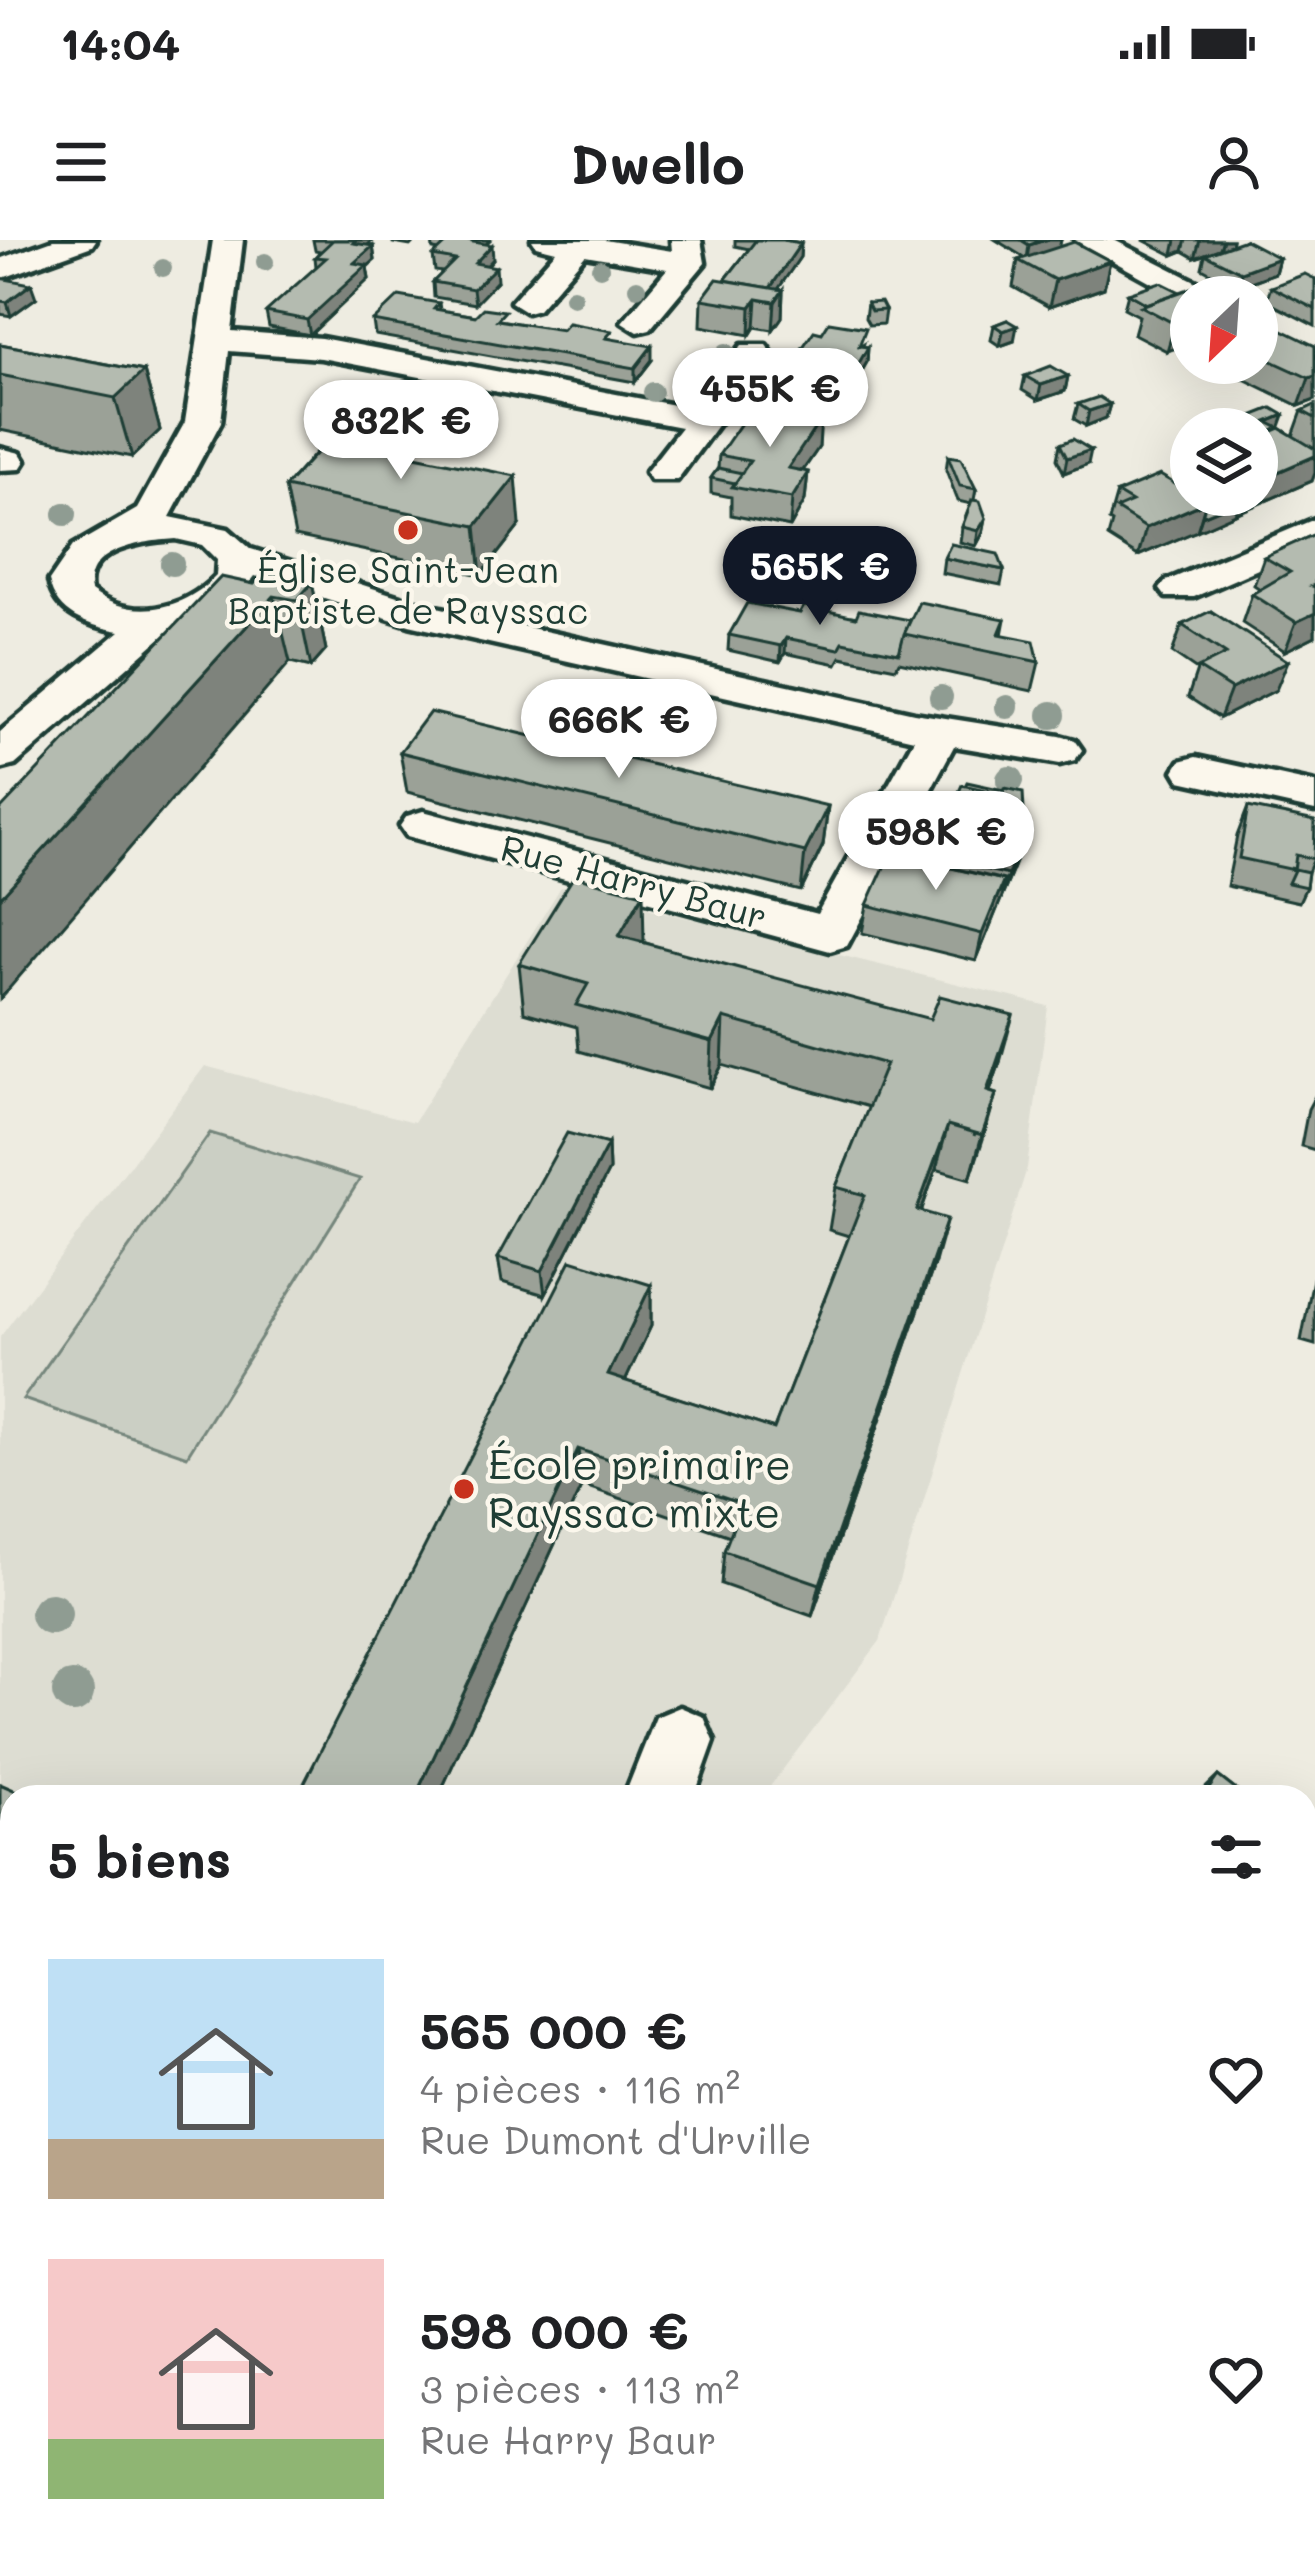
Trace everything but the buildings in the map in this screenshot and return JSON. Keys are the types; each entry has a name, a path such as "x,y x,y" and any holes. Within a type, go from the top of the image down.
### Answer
{"street":[{"path":"0,270 81,240"},
{"path":"0,755 57,701 136,642 235,579 218,521 201,428 228,240"},
{"path":"1090,240 1170,281"},
{"path":"527,302 563,243 687,251"},
{"path":"638,322 687,251"},
{"path":"215,340 320,348 704,421"},
{"path":"664,472 754,352"},
{"path":"201,428 152,516 130,533 87,553 74,567 69,581 72,596 84,608 129,621 188,611 409,613"},
{"path":"130,533 176,528 409,613 940,730 1060,750"},
{"path":"1180,589 1315,530"},
{"path":"57,701 77,648 84,608"},
{"path":"188,611 211,623 188,657"},
{"name":"Rue Harry Baur","path":"423,826 830,934 940,730"},
{"path":"1196,771 1315,797"}],"shaded area":[{"name":"École primaire Rayssac mixte","path":"561,887 1048,1006 1027,1168 880,1641 771,1785 0,1785 0,1337 205,1066 414,1122"},
{"path":"210,1133 360,1179 187,1456 23,1399"}],"place":[{"name":"Église Saint-Jean Baptiste de Rayssac","path":"408,530"},
{"name":"École primaire Rayssac mixte","path":"464,1489"}]}
